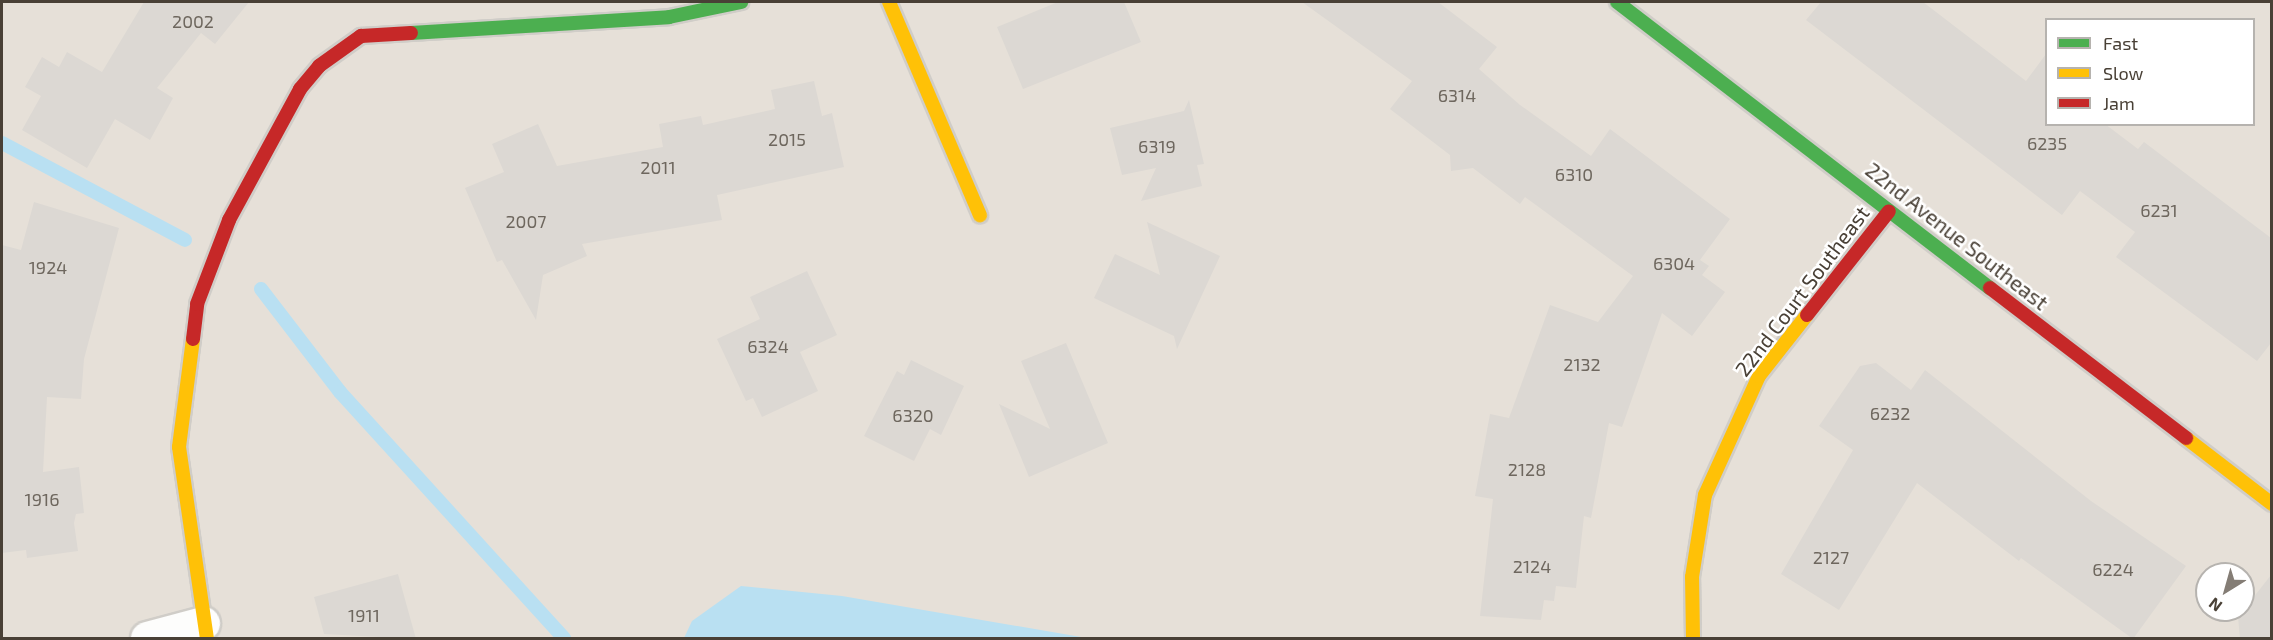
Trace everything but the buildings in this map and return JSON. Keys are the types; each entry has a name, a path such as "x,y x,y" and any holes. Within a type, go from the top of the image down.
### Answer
{"street":[{"path":"147,639 205,631 179,447 197,304 261,158 300,88 319,66 361,36 669,17 741,2"},
{"path":"889,2 980,215"},
{"name":"22nd Avenue Southeast","path":"1617,2 2271,504"},
{"name":"22nd Court Southeast","path":"1692,639 1692,577 1705,495 1730,432 1759,376 1890,211"}],"shaded area":[{"path":"2,2 2271,2 2271,638 2,638"}],"water":[{"path":"741,586 842,596 1087,638 684,638 692,621"}],"waterway":[{"path":"2,143 185,240"},
{"path":"261,289 340,392 564,638"}],"traffic: fast":[{"path":"411,33 669,17 741,2"},
{"path":"1617,2 1990,288"}],"traffic: slow":[{"path":"889,2 980,215"},
{"path":"1693,638 1692,577 1705,495 1759,376 1807,315"},
{"path":"193,339 179,447 207,638"},
{"path":"2186,438 2272,504"}],"traffic: jam":[{"path":"193,339 197,304 229,220 300,89 319,66 361,36 411,33"},
{"path":"1807,315 1889,211"},
{"path":"1990,288 2186,438"}]}
